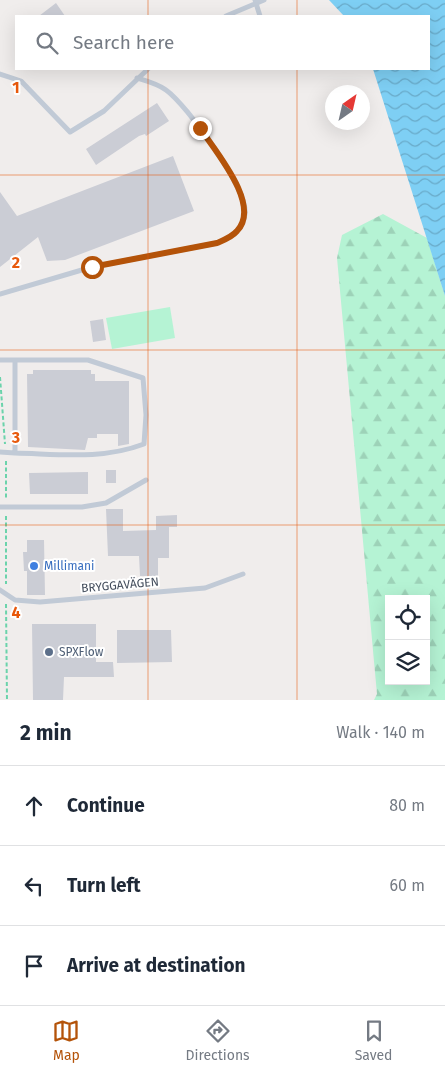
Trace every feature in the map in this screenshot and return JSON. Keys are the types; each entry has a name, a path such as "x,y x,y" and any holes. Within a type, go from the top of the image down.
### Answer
{"lane":[{"path":"228,15 264,0"},
{"path":"256,2 260,15"},
{"path":"0,74 21,81 70,132 104,111 147,70"},
{"path":"0,294 92,267 217,243 232,236 243,223 245,213 244,201 231,174 200,128 178,100 164,88 138,78"},
{"path":"0,360 88,360 143,378 146,415 144,444 126,451 102,455 3,452"},
{"path":"15,361 15,453"},
{"path":"3,507 82,507 106,503 146,480"},
{"name":"BRYGGAVÄGEN","path":"0,590 15,600 59,600 206,588 243,574"}],"path":[{"path":"0,377 7,700"}],"green space":[{"path":"383,214 427,238 445,296 445,700 374,700 377,694 337,258 342,235"},
{"path":"170,307 175,338 112,349 106,318"}],"water":[{"path":"329,0 445,0 445,296 373,70 430,70 430,15 343,15"}],"building":[{"path":"56,3 64,15 40,15"},
{"path":"157,103 169,121 146,136 145,134 139,136 96,165 86,149"},
{"path":"173,156 194,211 65,260 47,261 38,237 0,267 0,192 17,216"},
{"path":"103,319 106,340 93,342 90,321"},
{"path":"33,370 91,370 91,374 95,374 95,381 129,381 129,444 118,446 118,434 97,434 97,438 88,438 85,450 28,447 27,374 33,374"},
{"path":"106,470 116,470 116,483 106,483"},
{"path":"88,472 88,494 30,494 29,473"},
{"path":"106,509 123,509 123,531 156,530 156,516 177,515 177,527 169,527 169,558 158,558 158,576 140,576 139,556 108,556"},
{"path":"27,540 44,540 45,595 27,595 27,571 24,571 23,552 27,552"},
{"path":"32,624 96,624 96,662 113,662 114,677 64,677 63,700 33,700"},
{"path":"117,630 171,630 172,662 117,663"}],"place":[{"name":"Millimani","path":"34,566"},
{"name":"SPXFlow","path":"49,652"}],"route":[{"path":"92,267 217,243 232,236 238,230 243,223 245,213 244,201 231,174 200,128"}]}
